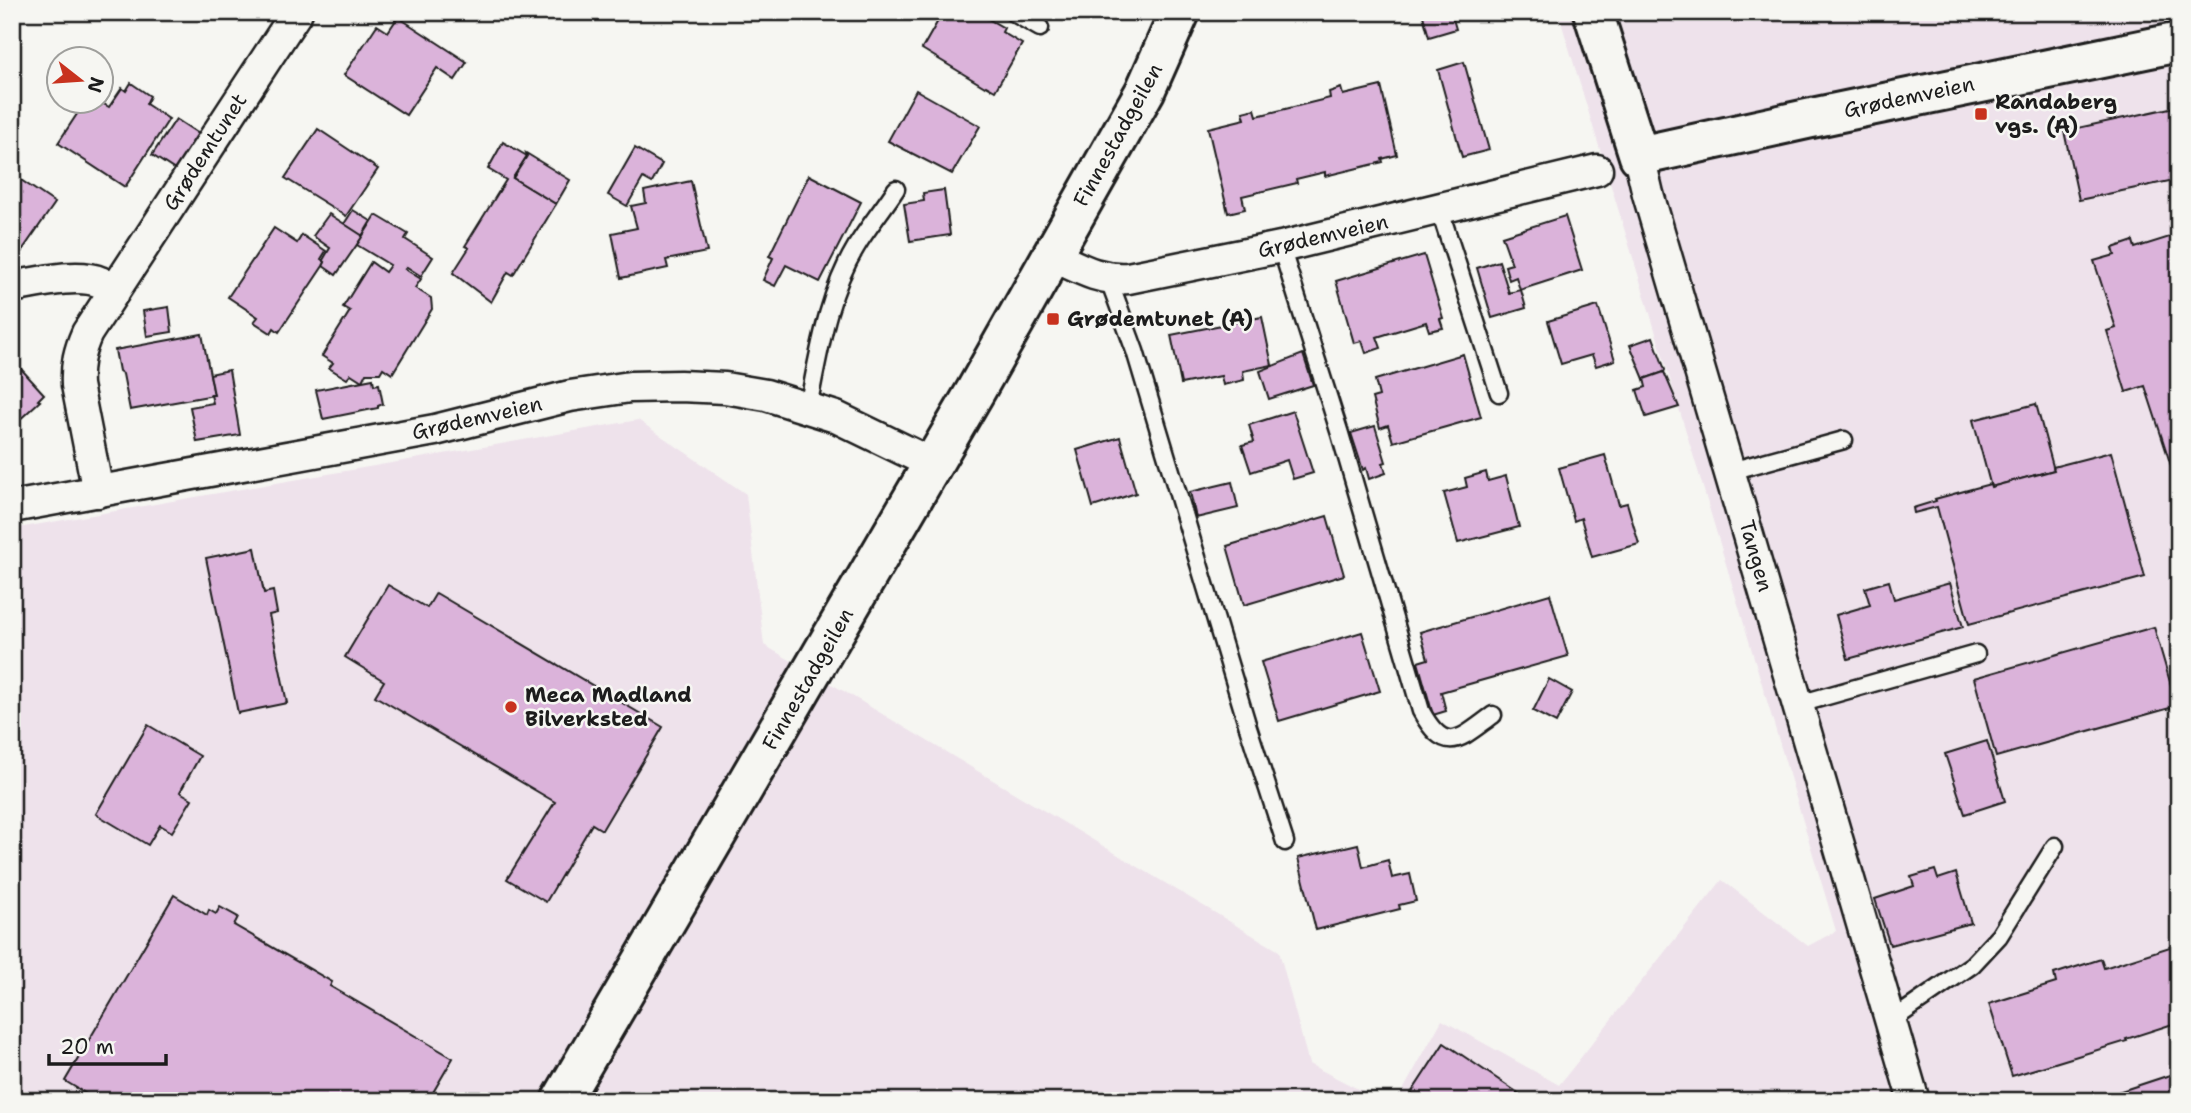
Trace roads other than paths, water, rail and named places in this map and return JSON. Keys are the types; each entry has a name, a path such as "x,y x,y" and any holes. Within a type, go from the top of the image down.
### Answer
{"main road":[{"name":"Finnestadgeilen","path":"1051,255 1160,12"},
{"name":"Finnestadgeilen","path":"561,1101 933,464 1145,91 1180,12"},
{"name":"Tangen","path":"1593,12 1639,156"},
{"name":"Grødemveien","path":"1639,156 1807,118 2179,42"}],"street":[{"name":"Grødemtunet","path":"98,492 77,385 76,367 87,333 297,12"},
{"name":"Tangen","path":"1639,156 1914,1101"},
{"name":"Grødemveien","path":"1109,280 1281,247 1597,170"},
{"path":"1051,255 1109,280"},
{"path":"12,287 85,279 99,281 114,292"},
{"name":"Grødemveien","path":"12,507 435,430 570,396 630,387 725,388 766,396 808,407 892,442 933,464"}],"lane":[{"path":"1012,12 1040,28"},
{"path":"808,407 828,313 838,284 855,248 896,189"},
{"path":"1439,208 1499,393"},
{"path":"1281,247 1340,434 1421,711 1430,727 1447,740 1459,740 1493,715"},
{"path":"1109,280 1135,351 1285,842"},
{"path":"1731,471 1844,440"},
{"path":"1799,704 1976,654"},
{"path":"1891,1021 1972,965 1998,936 2055,846"}],"place":[{"name":"Randaberg vgs. (A)","path":"1981,114"},
{"name":"Grødemtunet (A)","path":"1053,319"},
{"name":"Meca Madland Bilverksted","path":"511,707"}]}
